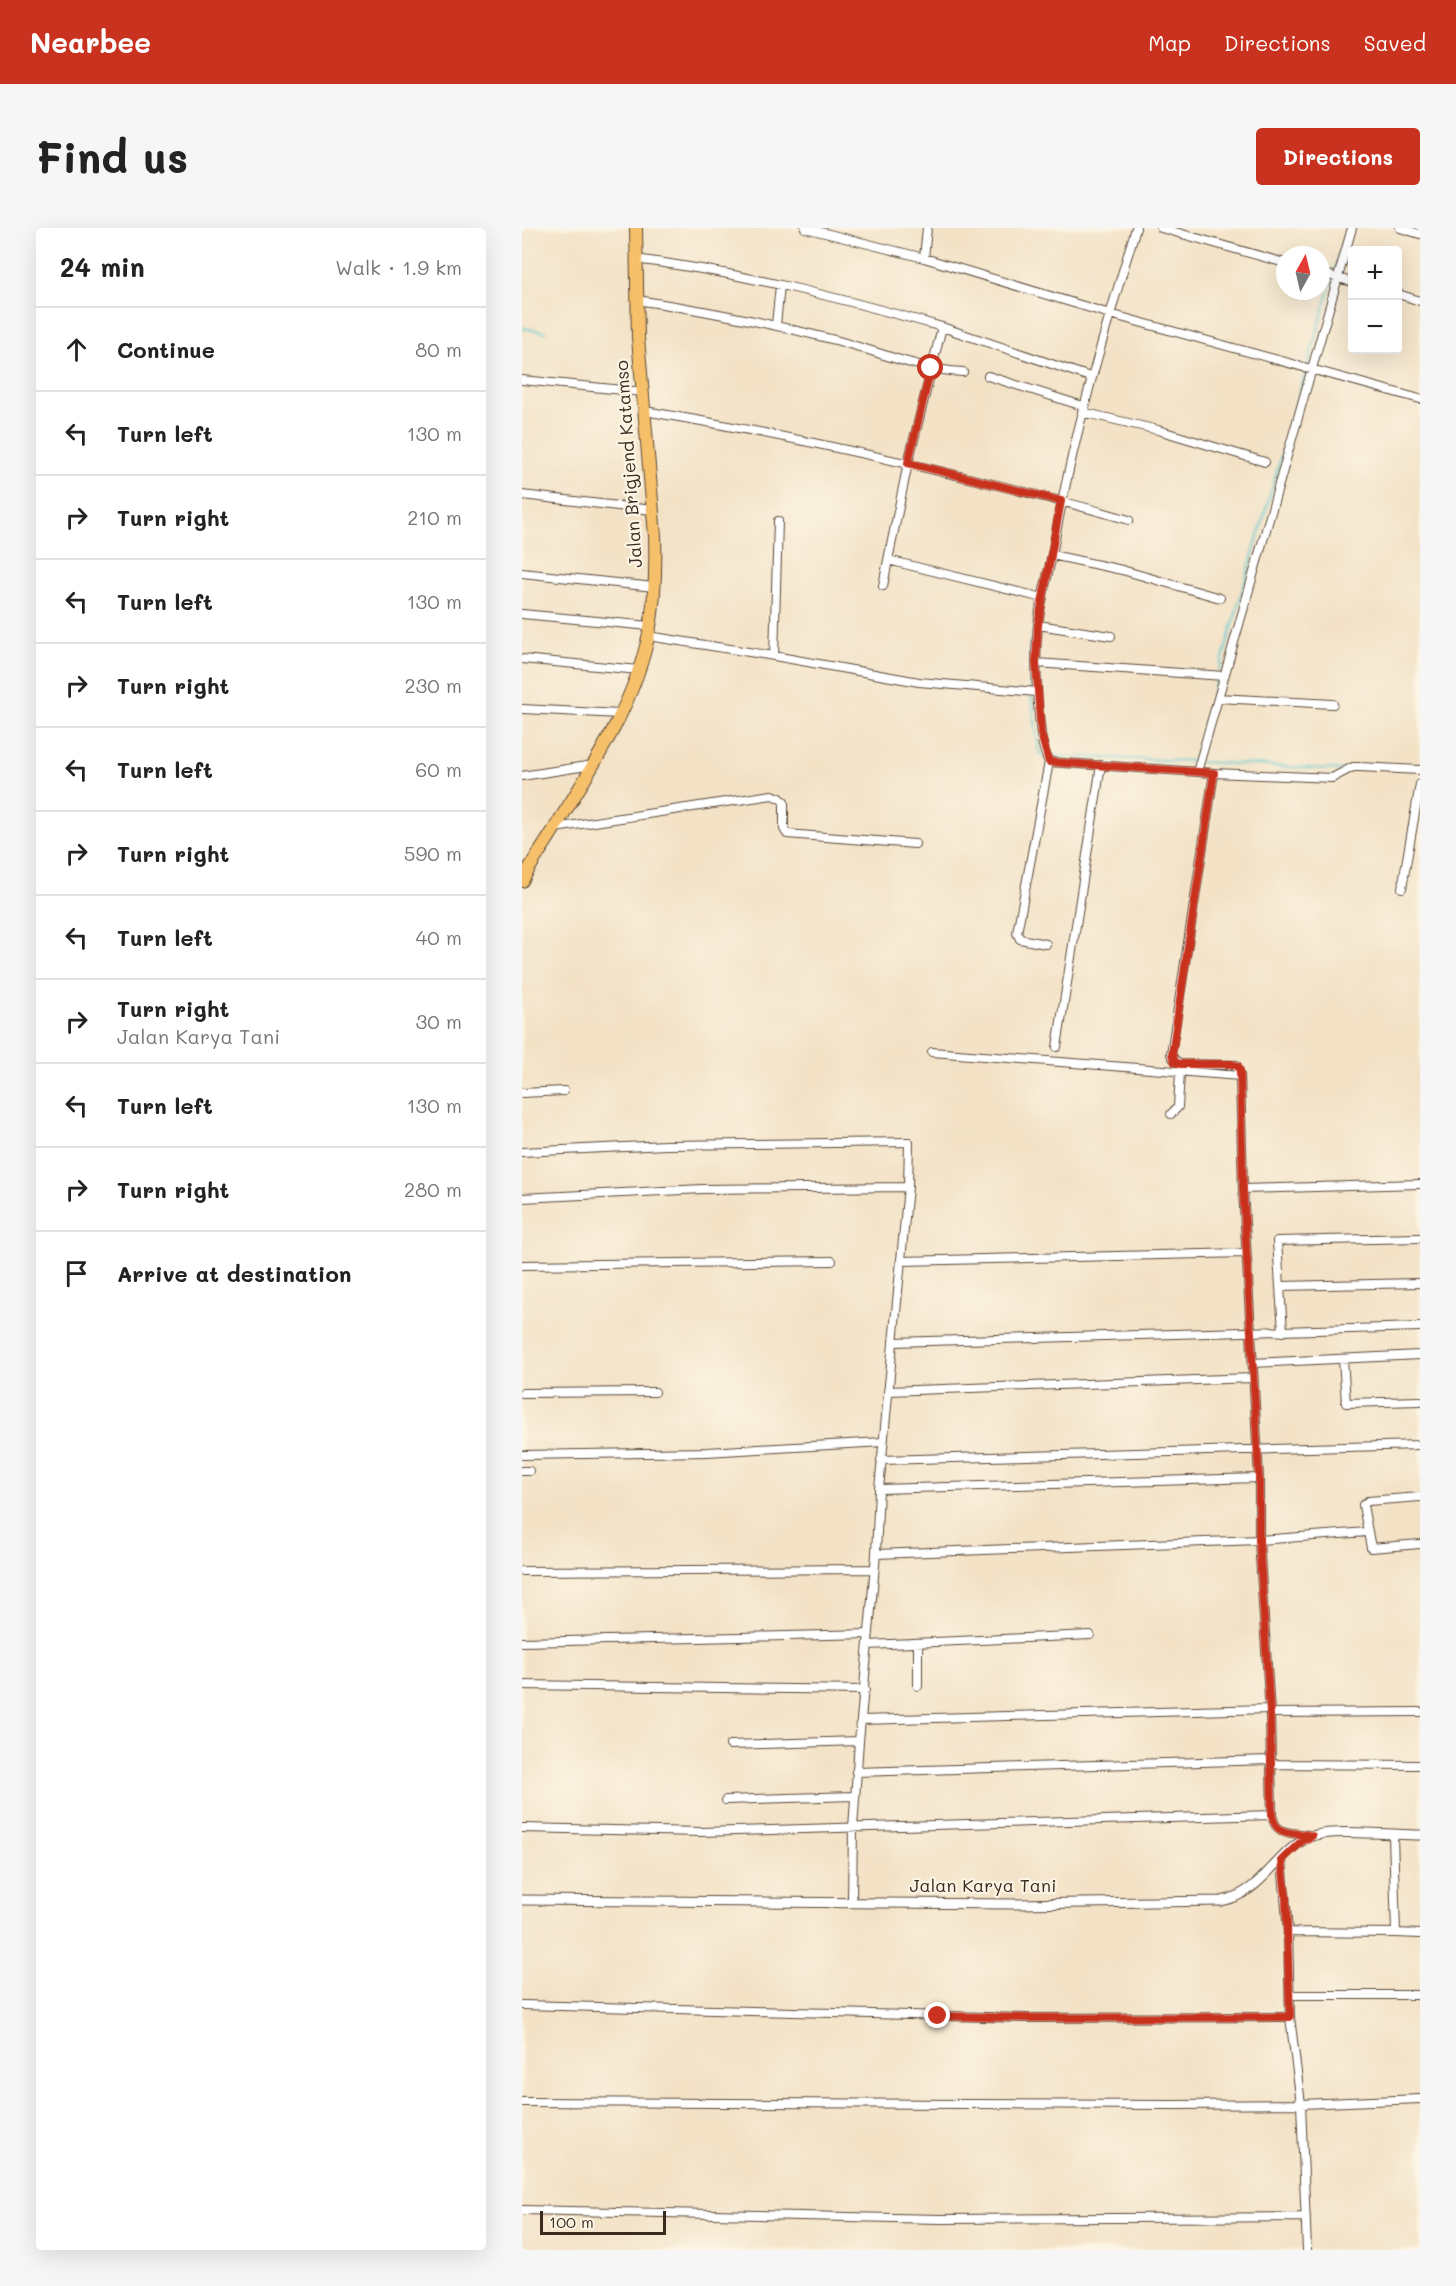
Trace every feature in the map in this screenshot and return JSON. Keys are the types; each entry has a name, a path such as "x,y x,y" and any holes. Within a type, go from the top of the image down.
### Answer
{"highway":[{"name":"Jalan Brigjend Katamso","path":"524,875 593,765 620,714 639,670 649,631 654,587 653,510 637,300 636,228"}],"street":[{"path":"805,228 924,258 1110,314 1420,399"},
{"path":"924,258 927,228"},
{"path":"1046,944 1020,939 1017,933 1049,762 1042,745 1032,692 1038,625 1061,501 1090,377 1136,228"},
{"path":"1161,228 1276,260"},
{"path":"1197,772 1352,228"},
{"path":"1400,228 1420,234"},
{"path":"635,259 710,270 872,307 942,327 1090,377"},
{"path":"1330,275 1348,280"},
{"path":"777,325 780,285"},
{"path":"1402,295 1420,301"},
{"path":"637,300 699,309 777,325 931,368 963,372"},
{"path":"883,586 908,463 942,327"},
{"path":"988,376 1083,409 1265,462"},
{"path":"522,380 643,392"},
{"path":"645,411 718,423 908,463 1129,520"},
{"path":"522,495 653,510"},
{"path":"774,656 778,521"},
{"path":"1052,555 1142,576 1220,598"},
{"path":"888,561 1043,598"},
{"path":"522,573 654,587"},
{"path":"522,614 649,631 919,682 1032,692"},
{"path":"1038,625 1111,636"},
{"path":"522,659 639,670"},
{"path":"1036,663 1224,676"},
{"path":"1218,698 1333,704"},
{"path":"522,710 620,714"},
{"path":"1049,762 1332,778 1353,767 1420,770"},
{"path":"522,776 593,765"},
{"path":"1057,1047 1101,765"},
{"path":"1214,773 1172,1054 1175,1062 1180,1064 1236,1065 1240,1076 1243,1189 1259,1478 1259,1540 1269,1711 1272,1815 1276,1827 1281,1832 1312,1836 1332,1833 1420,1835"},
{"path":"1402,888 1420,784"},
{"path":"555,828 771,795 784,802 784,830 787,834 915,844"},
{"path":"932,1052 1240,1076"},
{"path":"1171,1114 1178,1107 1180,1072"},
{"path":"522,1093 564,1091"},
{"path":"522,1152 642,1146 906,1140 910,1144 908,1187 881,1460 876,1554 856,1772 852,1902"},
{"path":"1243,1189 1420,1184"},
{"path":"522,1198 703,1189 908,1187"},
{"path":"1283,1332 1277,1241 1420,1238"},
{"path":"901,1261 1246,1253"},
{"path":"522,1265 832,1261"},
{"path":"1280,1286 1420,1283"},
{"path":"893,1342 1420,1328"},
{"path":"1252,1363 1420,1355"},
{"path":"1343,1359 1346,1403 1420,1401"},
{"path":"888,1391 1253,1378"},
{"path":"522,1393 655,1392"},
{"path":"522,1455 707,1452 883,1442"},
{"path":"881,1460 1420,1445"},
{"path":"879,1489 1259,1478"},
{"path":"1420,1497 1365,1502 1370,1546 1375,1549 1420,1544"},
{"path":"876,1554 1259,1540 1367,1532"},
{"path":"522,1571 874,1569"},
{"path":"522,1642 869,1634"},
{"path":"868,1645 1090,1635"},
{"path":"918,1644 918,1686"},
{"path":"522,1685 864,1690"},
{"path":"861,1720 1269,1711 1420,1712"},
{"path":"730,1745 859,1741"},
{"path":"856,1772 1271,1762 1420,1765"},
{"path":"726,1800 855,1796"},
{"path":"522,1828 701,1832 1272,1815"},
{"path":"1393,1835 1396,1933"},
{"name":"Jalan Karya Tani","path":"522,1900 1016,1904 1221,1901 1245,1893 1303,1840 1312,1836"},
{"path":"1282,1860 1288,1932 1290,2017 1301,2104 1307,2250"},
{"path":"1288,1932 1420,1934"},
{"path":"1290,1995 1420,1995"},
{"path":"522,2005 1026,2018 1290,2017"},
{"path":"522,2102 1301,2104 1420,2099"},
{"path":"522,2210 940,2219 1306,2217"}],"waterway":[{"path":"1333,274 1347,228"},
{"path":"1219,672 1332,280"},
{"path":"522,328 546,332"},
{"path":"1030,641 1031,689"},
{"path":"1194,761 1217,678"},
{"path":"1031,694 1039,752 1043,756"},
{"path":"1049,756 1193,761"},
{"path":"1201,762 1343,770"}],"route":[{"path":"931,368 908,463 1061,501 1038,625 1036,663 1042,745 1049,762 1214,773 1171,1046 1173,1058 1180,1064 1230,1064 1238,1066 1240,1071 1243,1189 1259,1478 1259,1540 1270,1713 1272,1815 1276,1827 1281,1832 1312,1836 1303,1840 1282,1860 1288,1932 1290,2017 938,2016"}]}
